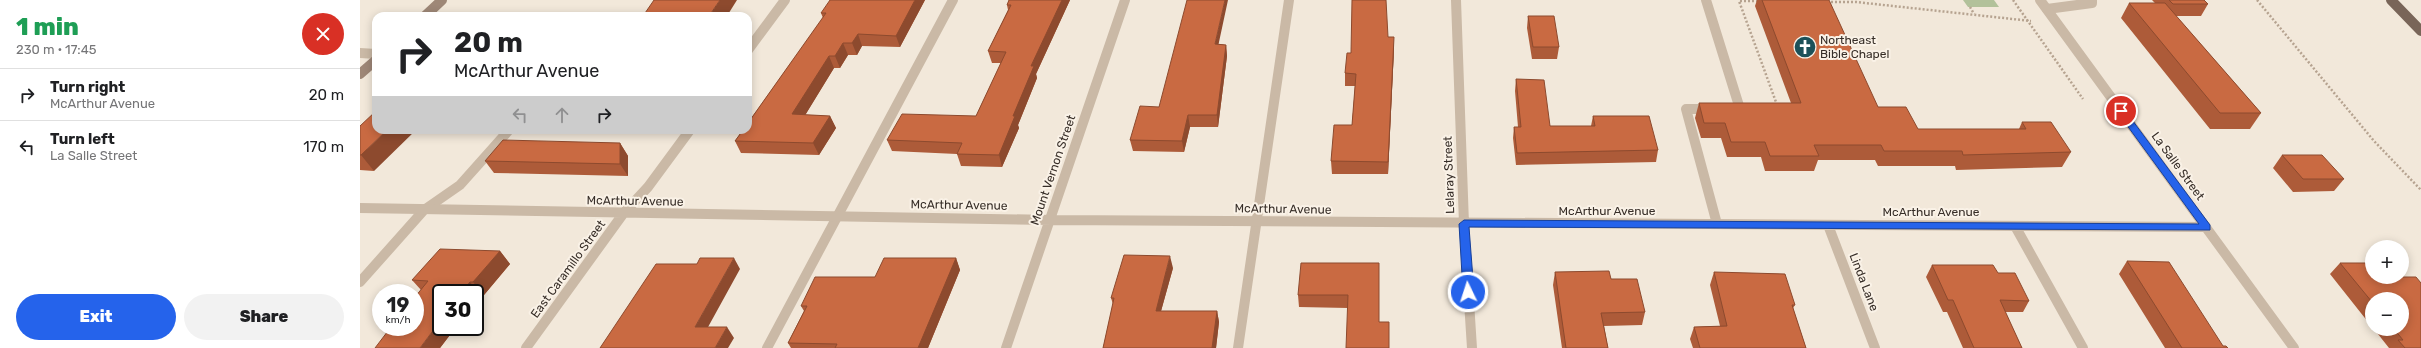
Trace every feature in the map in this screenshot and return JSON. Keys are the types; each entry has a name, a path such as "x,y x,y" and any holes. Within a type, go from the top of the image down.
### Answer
{"main road":[{"path":"428,12 442,0"},
{"path":"2391,0 2421,31"},
{"path":"360,74 372,64"}],"street":[{"path":"752,45 785,0"},
{"path":"767,348 953,0"},
{"name":"Mount Vernon Street","path":"1006,348 1125,0"},
{"path":"1238,348 1289,0"},
{"name":"Lelaray Street","path":"1456,0 1464,224 1472,348"},
{"path":"1706,0 1740,109 1686,109 1717,224"},
{"name":"La Salle Street","path":"2040,0 2294,348"},
{"path":"2047,9 2092,3 2092,0"},
{"path":"360,53 372,54"},
{"path":"360,282 424,210 460,185 505,134"},
{"name":"East Caramillo Street","path":"526,348 623,214 648,187 687,134"},
{"name":"McArthur Avenue","path":"360,208 623,214 1464,224 2206,227"},
{"name":"Linda Lane","path":"1828,225 1875,348"},
{"path":"2015,226 2083,348"}],"path":[{"path":"2013,0 2083,99"},
{"path":"2257,0 2374,141 2421,190"},
{"path":"1761,1 1739,1 1776,102"},
{"path":"1826,2 1856,2 2027,21 2055,21"},
{"path":"1970,7 1975,15"}],"green space":[{"path":"1963,0 1994,0 1999,7 1968,7"}],"building":[{"path":"654,0 720,0 712,12 646,12"},
{"path":"830,0 915,0 896,36 858,34 852,43 843,43 835,56 829,56 792,114 830,116 813,143 735,141 740,134 752,134 752,117 826,13 821,13"},
{"path":"1009,0 1062,0 1031,66 1034,66 1013,116 1015,116 999,155 957,154 962,143 887,140 902,114 976,116 1006,52 988,51 1011,5 1007,5"},
{"path":"1187,0 1225,0 1215,44 1226,45 1217,115 1188,115 1182,141 1130,140 1140,106 1159,107"},
{"path":"1352,0 1386,0 1388,37 1394,37 1388,162 1331,161 1334,125 1352,125 1356,74 1345,73 1347,53 1351,53"},
{"path":"1762,0 1829,0 1878,107 1906,107 1918,129 2026,129 2022,122 2051,122 2071,152 1963,155 1962,151 1884,151 1881,145 1814,145 1819,156 1770,156 1765,142 1731,142 1725,123 1704,123 1699,103 1801,103"},
{"path":"2169,0 2204,0 2208,4 2173,4"},
{"path":"2129,3 2165,3 2261,113 2220,113"},
{"path":"1528,16 1554,16 1559,47 1533,47"},
{"path":"1516,79 1544,80 1550,126 1595,126 1593,116 1649,116 1658,150 1517,153 1514,127 1521,127"},
{"path":"372,115 372,134 383,134 361,155 360,155 360,126"},
{"path":"503,140 620,143 620,164 485,161"},
{"path":"2282,155 2322,155 2344,179 2303,179"},
{"path":"440,249 500,251 473,282 468,284 432,284 432,332 420,348 375,348 384,336 424,336 424,286 428,281 412,280"},
{"path":"1124,255 1170,256 1156,311 1217,311 1212,348 1103,348 1114,298 1111,298"},
{"path":"700,258 734,258 695,327 727,327 715,348 600,348 656,264 697,264"},
{"path":"884,258 956,258 918,348 835,348 837,344 788,343 807,306 801,306 815,277 875,277"},
{"path":"2127,261 2169,262 2223,346 2228,348 2182,348"},
{"path":"1301,263 1379,263 1379,322 1389,322 1389,348 1346,348 1348,295 1298,295"},
{"path":"2340,263 2365,263 2365,284 2409,284 2409,277 2416,277 2421,283 2421,348 2405,348 2398,340 2403,340 2400,336 2409,336 2409,292 2365,292 2365,293"},
{"path":"1932,265 1993,265 1998,273 2015,273 2029,301 2000,300 2022,348 1974,348 1953,300 1948,300"},
{"path":"1609,271 1611,279 1637,279 1645,312 1601,313 1608,348 1566,348 1555,272"},
{"path":"1714,272 1785,274 1795,305 1792,305 1806,348 1700,348 1694,327 1727,326"}],"place":[{"name":"Northeast Bible Chapel","path":"1805,47"}],"route":[{"path":"1468,292 1464,224 1523,223 2206,227 2121,111"}]}
